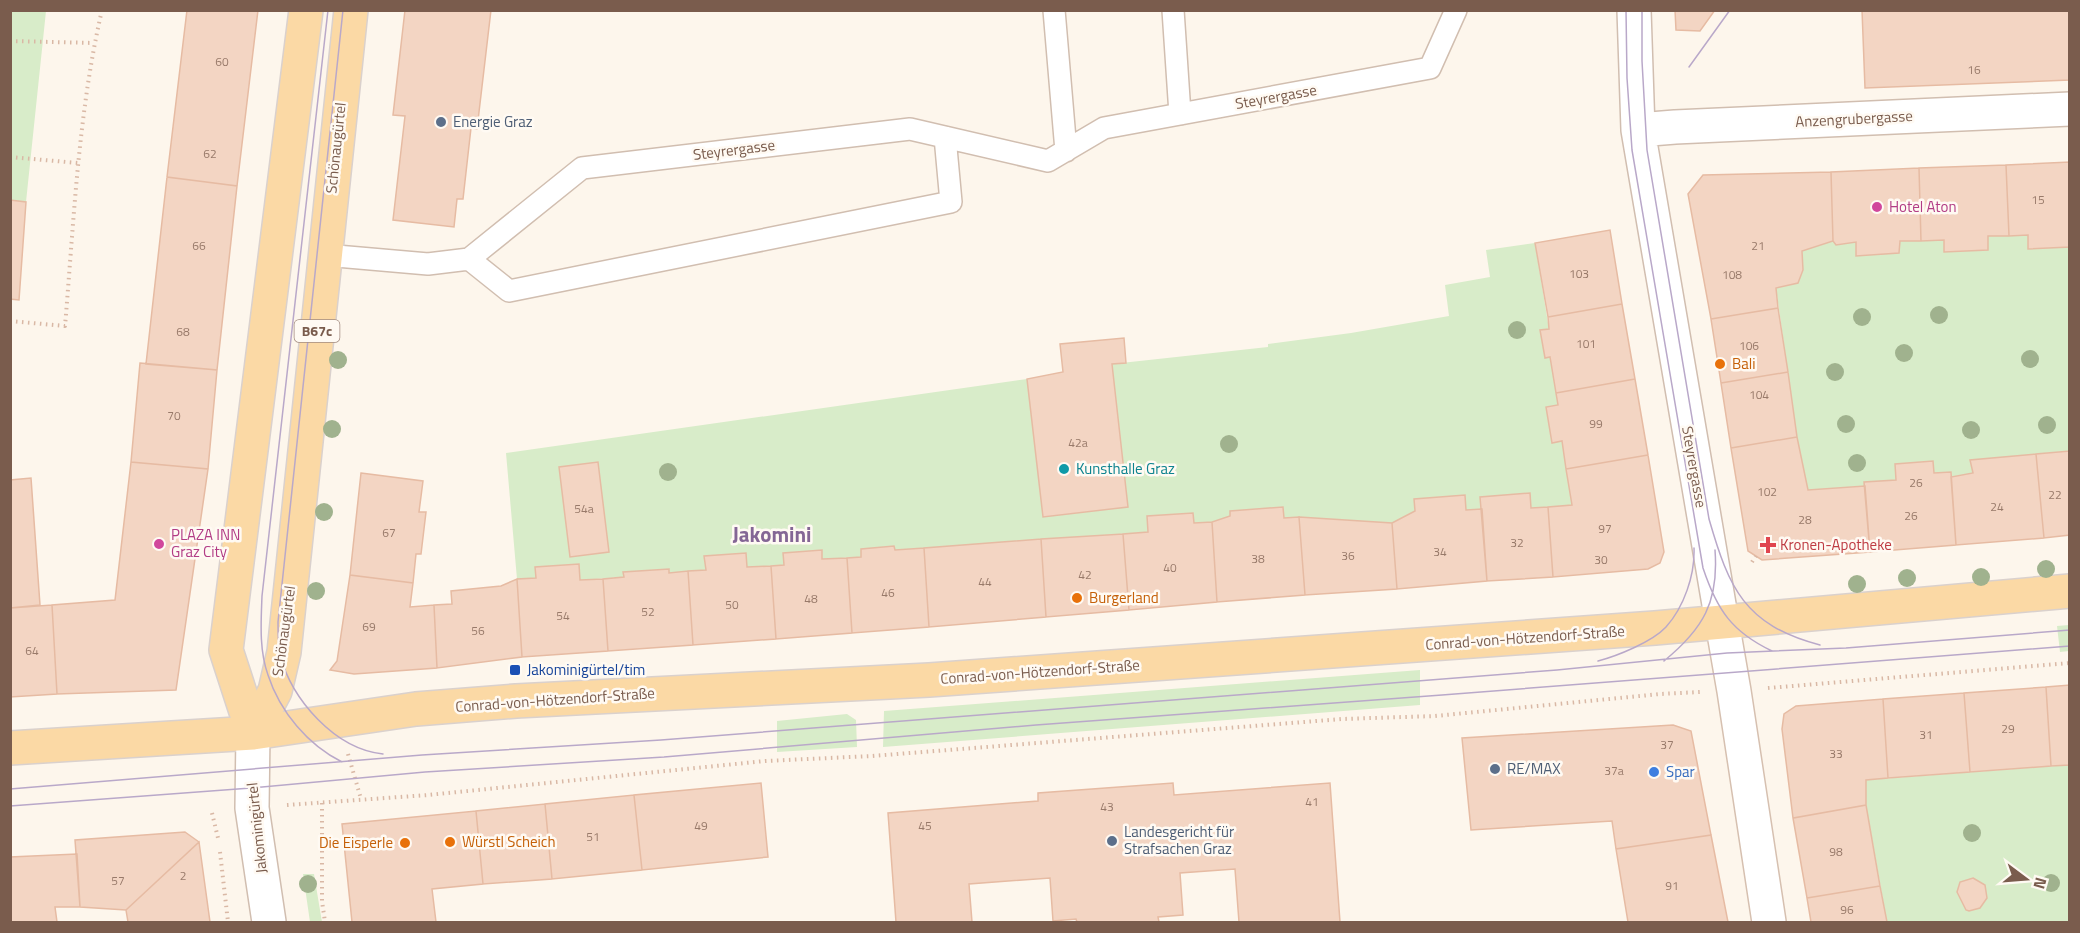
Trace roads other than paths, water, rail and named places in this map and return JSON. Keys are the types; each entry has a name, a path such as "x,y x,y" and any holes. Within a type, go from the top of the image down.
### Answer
{"main road":[{"path":"253,733 226,650 306,10"},
{"name":"Schönaugürtel","path":"253,733 275,691 284,652 351,10"},
{"name":"Conrad-von-Hötzendorf-Straße","path":"10,748 253,733 416,709 516,700 918,681 1722,622 2070,591"}],"street":[{"name":"Steyrergasse","path":"1634,10 1638,130 1734,691 1769,922"},
{"name":"Anzengrubergasse","path":"1638,130 2070,109"},
{"name":"Jakominigürtel","path":"253,733 252,808 269,922"}],"lane":[{"path":"1054,10 1066,151"},
{"path":"1173,10 1180,114"},
{"name":"Steyrergasse","path":"469,259 582,168 910,129 1048,161 1104,128 1430,68 1456,10"},
{"path":"325,255 428,264 469,259 509,291 951,202 945,137"}],"tram line":[{"path":"328,10 262,596 261,636 265,665 280,702 307,737 342,762"},
{"path":"343,10 278,638 280,655 294,689 318,720 348,743 383,754"},
{"path":"1626,10 1627,78 1632,150 1703,568 1714,596 1728,618 1746,636 1772,651"},
{"path":"1642,10 1642,61 1647,150 1709,519 1724,565 1733,584 1757,615 1773,627 1794,637 1820,645"},
{"path":"1689,67 1730,10"},
{"path":"1598,661 1643,643 1666,627 1678,610 1687,590 1693,569 1694,548"},
{"path":"1664,661 1689,637 1706,613 1714,585 1715,550"},
{"path":"10,789 422,755 661,740 1557,670 1727,653 1846,648 2070,630"},
{"path":"10,806 2070,646"}],"place":[{"name":"Energie Graz","path":"441,122"},
{"name":"Hotel Aton","path":"1877,207"},
{"name":"Bali","path":"1720,364"},
{"name":"Kunsthalle Graz","path":"1064,469"},
{"name":"PLAZA INN Graz City","path":"159,544"},
{"name":"Kronen-Apotheke","path":"1768,545"},
{"name":"Burgerland","path":"1077,598"},
{"name":"Jakominigürtel/tim","path":"515,670"},
{"name":"RE/MAX","path":"1495,769"},
{"name":"Spar","path":"1654,772"},
{"name":"Landesgericht für Strafsachen Graz","path":"1112,841"},
{"name":"Würstl Scheich","path":"450,842"},
{"name":"Die Eisperle","path":"405,843"}],"district":[{"name":"Jakomini","path":"772,535"}]}
